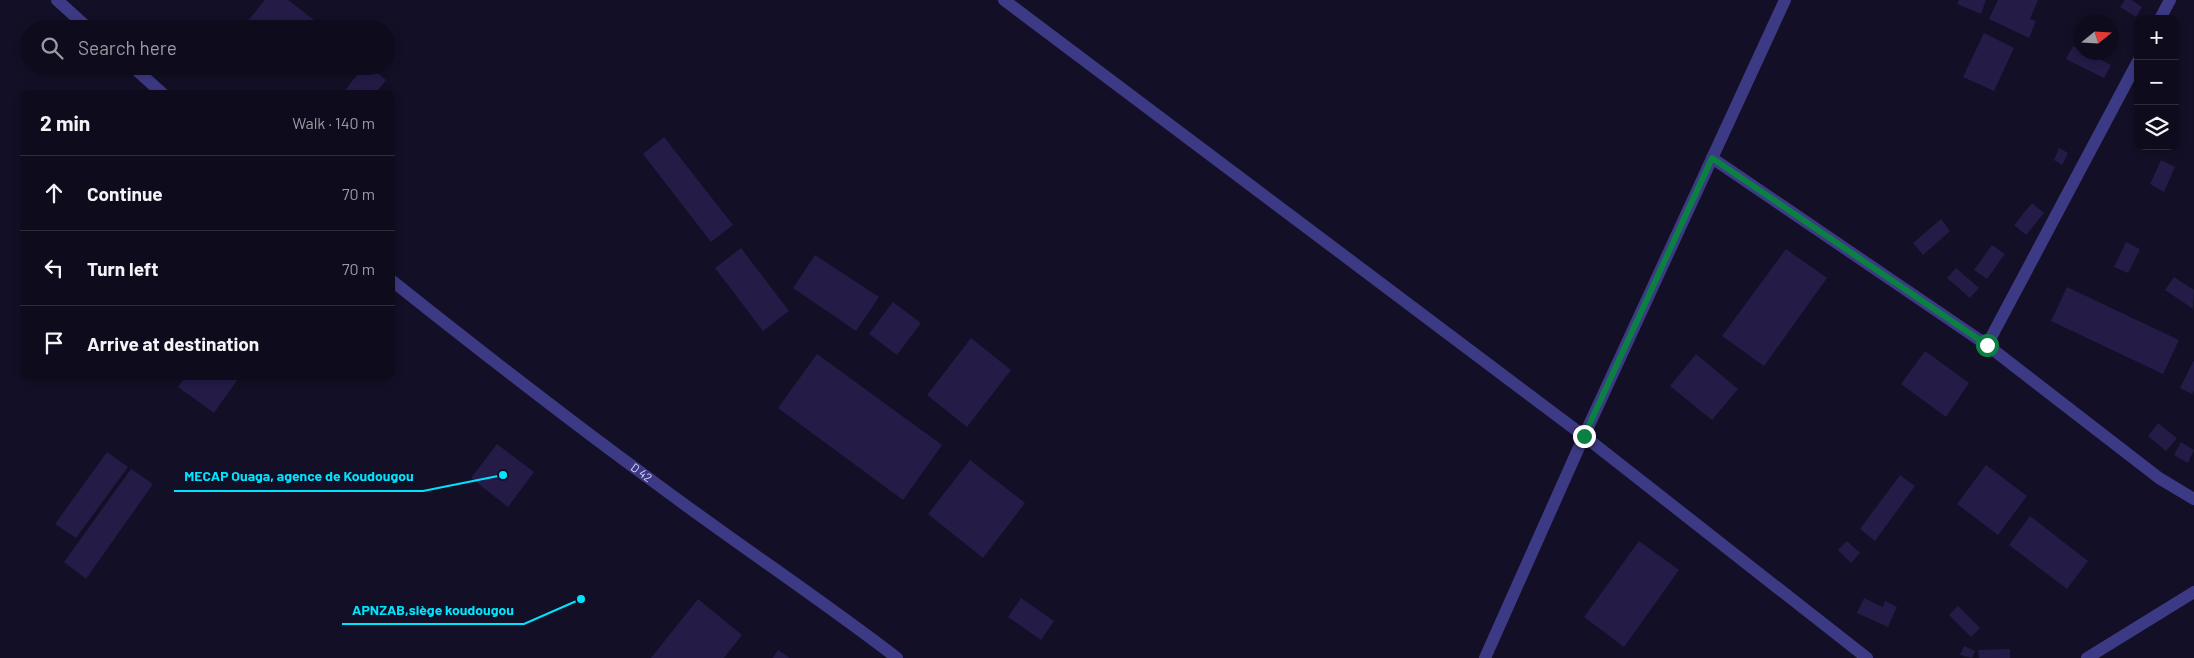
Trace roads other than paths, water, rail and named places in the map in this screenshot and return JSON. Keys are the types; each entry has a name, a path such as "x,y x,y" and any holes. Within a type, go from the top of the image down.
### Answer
{"street":[{"path":"57,0 79,20"},
{"path":"1004,0 1584,436 1867,658"},
{"path":"1486,658 1584,436 1785,0"},
{"path":"2162,15 2170,0"},
{"path":"1987,345 2134,69"},
{"path":"142,75 159,90"},
{"path":"1712,158 1987,345 2159,478 2194,499"},
{"name":"D 42","path":"395,283 473,346 658,486 830,606 897,658"},
{"path":"2087,658 2194,592"}],"place":[{"name":"MECAP Ouaga, agence de Koudougou","path":"503,475"},
{"name":"APNZAB,siège koudougou","path":"581,599"}]}
